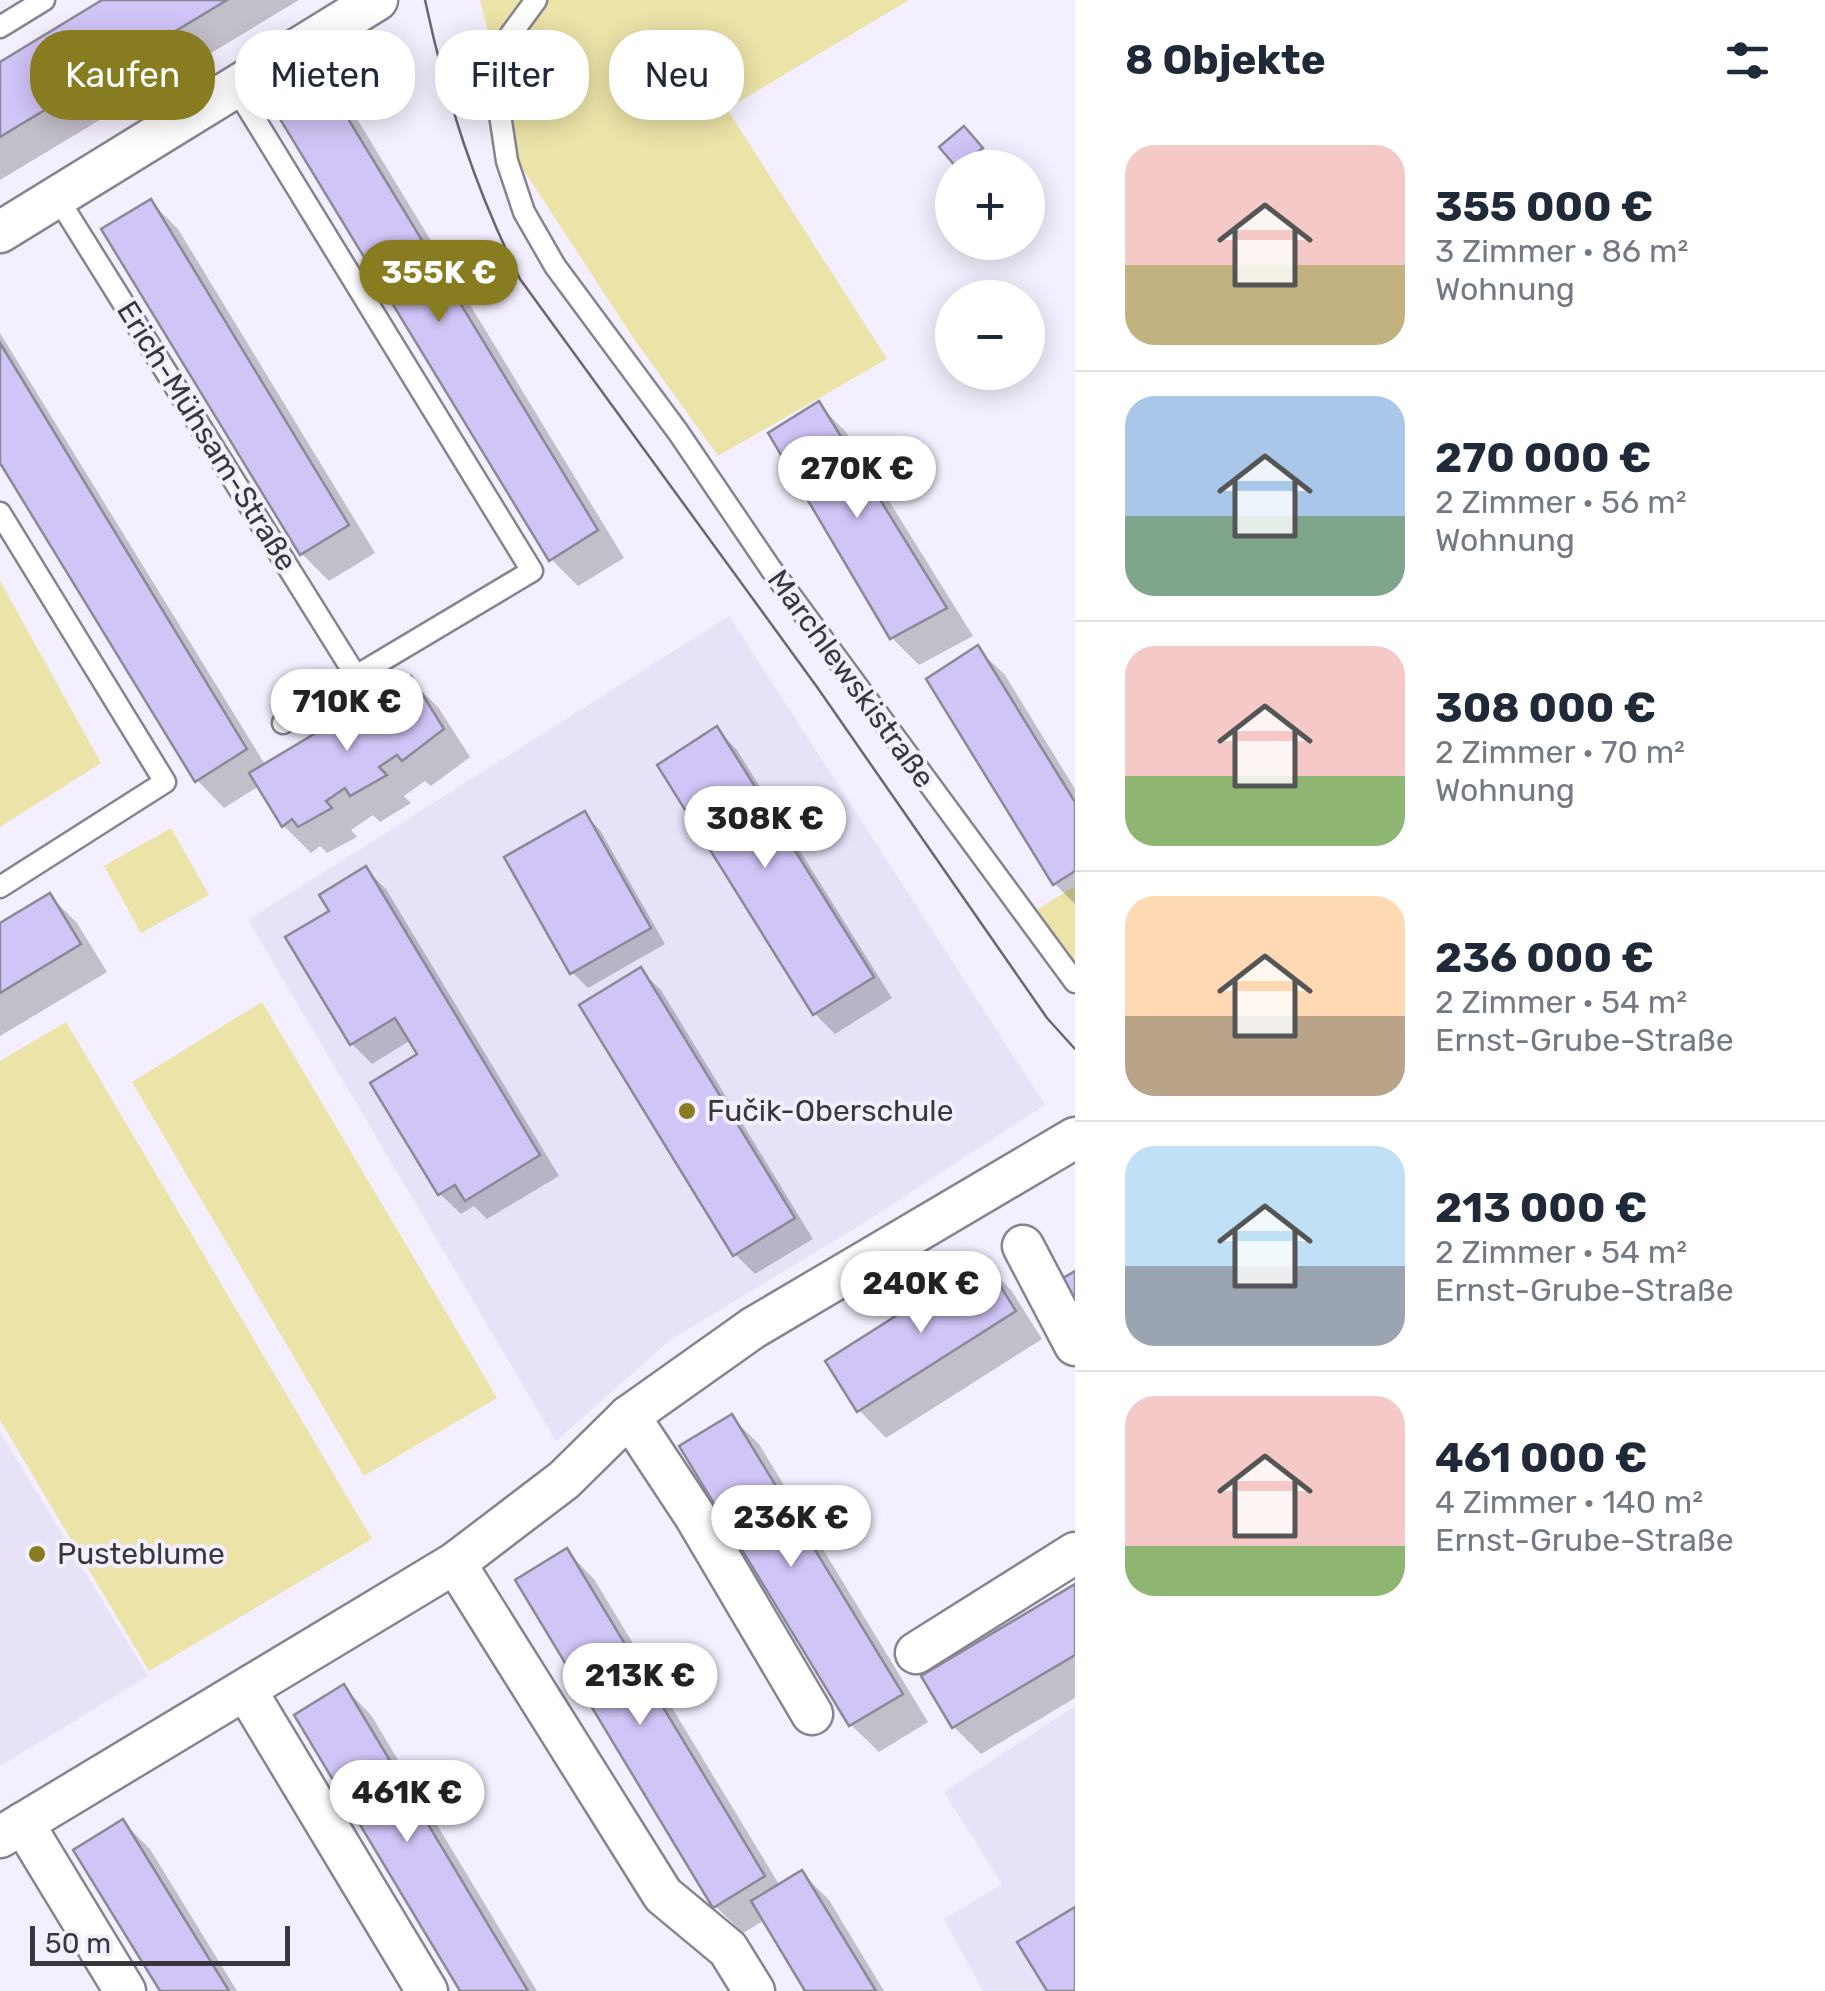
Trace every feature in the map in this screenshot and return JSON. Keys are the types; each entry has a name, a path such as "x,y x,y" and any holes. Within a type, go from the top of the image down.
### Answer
{"street":[{"path":"0,232 358,5"},
{"path":"125,1991 11,1830 455,1563 564,1480 629,1416 752,1328 1075,1138"},
{"path":"1023,1246 1075,1345"},
{"path":"629,1416 695,1516 812,1714"},
{"path":"916,1653 1075,1553"},
{"path":"455,1563 663,1895 728,1949 754,1991"},
{"path":"246,1692 427,1991"}],"lane":[{"path":"0,26 44,0"},
{"name":"Marchlewskistraße","path":"536,0 506,41 498,108 506,161 524,212 555,266 678,432 793,600 1075,982"},
{"path":"234,87 532,571 283,723"},
{"name":"Erich-Mühsam-Straße","path":"57,197 356,676"},
{"path":"0,513 166,782 0,886"}],"shaded area":[{"path":"480,0 909,0 744,99 744,30 609,30 609,120 734,120 887,359 718,456 632,336 521,166 510,120 589,120 589,30 487,30"},
{"path":"0,581 101,763 0,827"},
{"path":"729,616 1045,1105 862,1224 670,1340 556,1441 248,920"},
{"path":"171,828 209,895 141,933 104,866"},
{"path":"1075,886 1075,966 1035,911"},
{"path":"262,1002 497,1398 364,1476 132,1082"},
{"path":"66,1022 372,1539 149,1671 0,1420 0,1061"},
{"name":"Pusteblume","path":"0,1432 148,1676 0,1766"},
{"path":"1075,1706 1075,1991 983,1991 944,1919 1002,1884 944,1792"}],"building":[{"path":"102,0 227,0 177,30 53,30"},
{"path":"30,44 30,119 0,137 0,62"},
{"path":"281,120 349,120 598,530 549,561"},
{"path":"964,126 983,148 942,150 939,147"},
{"path":"151,199 349,525 300,555 101,229"},
{"path":"0,343 247,749 195,782 0,463"},
{"path":"819,401 947,608 890,639 768,433"},
{"path":"978,645 1075,802 1075,871 1053,885 926,679"},
{"path":"411,676 444,729 402,761 397,755 379,767 387,775 350,796 345,788 326,801 332,808 298,827 292,819 282,827 249,773"},
{"path":"717,726 874,977 813,1015 657,765"},
{"path":"585,811 651,928 570,974 504,857"},
{"path":"366,866 540,1155 465,1201 455,1185 438,1195 370,1083 417,1054 395,1018 350,1045 285,937 329,911 319,895"},
{"path":"50,893 81,944 0,993 0,923"},
{"name":"Fučik-Oberschule","path":"641,967 795,1218 733,1256 579,1005"},
{"path":"984,1260 1016,1311 857,1412 825,1361"},
{"path":"1075,1271 1075,1308 1058,1281"},
{"path":"732,1414 903,1694 849,1726 679,1446"},
{"path":"567,1548 765,1876 713,1908 515,1580"},
{"path":"1075,1584 1075,1655 952,1728 921,1676"},
{"path":"344,1684 528,1991 460,1991 294,1715"},
{"path":"123,1819 229,1991 160,1991 73,1850"},
{"path":"802,1870 876,1991 805,1991 751,1901"},
{"path":"1075,1907 1075,1991 1047,1991 1017,1942"}],"tram line":[{"path":"425,0 464,142 520,279 817,687 1047,1018 1075,1049"}],"place":[{"name":"Fučik-Oberschule","path":"687,1111"},
{"name":"Pusteblume","path":"37,1554"}]}
